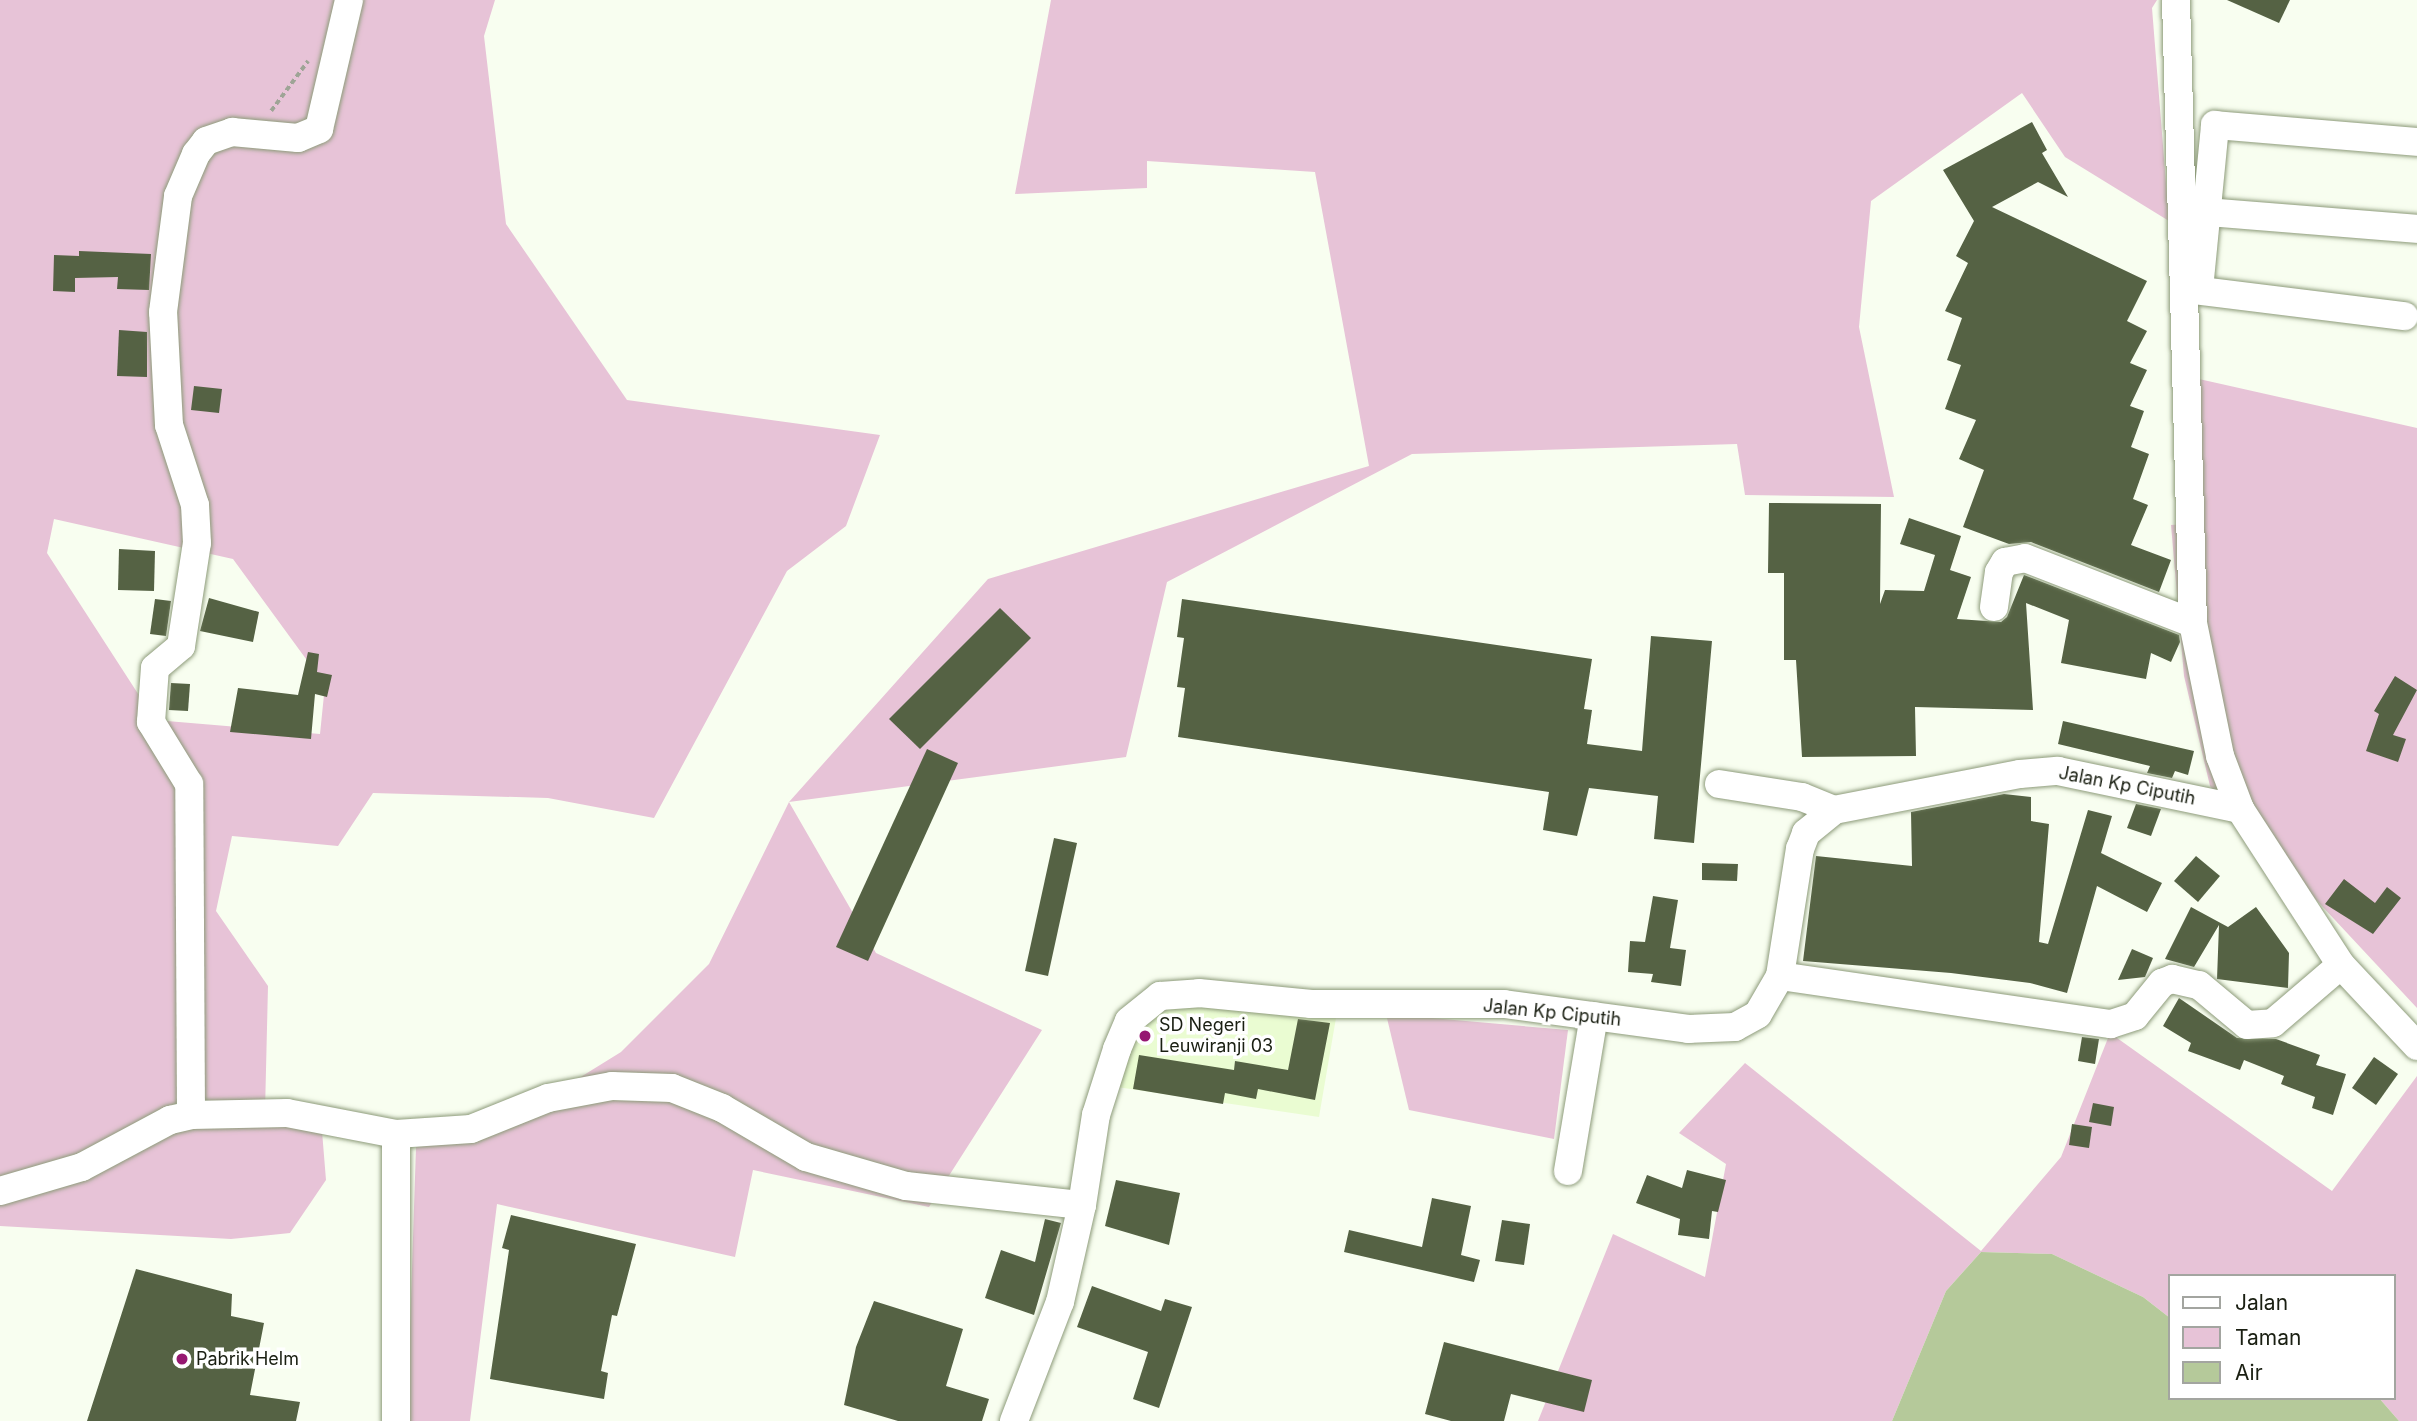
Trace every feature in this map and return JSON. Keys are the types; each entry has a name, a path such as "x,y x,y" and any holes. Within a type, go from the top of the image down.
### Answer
{"street":[{"path":"191,1115 189,784 151,722 155,668 181,646 197,543 195,505 169,425 163,312 178,196 206,141 232,132 298,138 318,129 349,0"},
{"path":"2176,0 2193,289 2193,623 2220,756 2240,808 2341,965 2417,1045"},
{"path":"2193,289 2207,212 2215,125 2417,142"},
{"path":"2207,212 2417,229"},
{"path":"2193,289 2404,316"},
{"path":"1994,607 1999,572 2006,562 2025,558 2193,623"},
{"name":"Jalan Kp Ciputih","path":"1014,1421 1060,1302 1082,1205 1096,1115 1117,1049 1129,1021 1160,996 1199,993 1311,1004 1504,1004 1688,1029 1735,1027 1758,1014 1780,976 1800,849 1806,833 1834,810 2020,774 2058,771 2240,808"},
{"path":"1719,784 1802,797 1834,810"},
{"path":"1780,976 2111,1024 2135,1016 2162,983 2172,979 2199,985 2247,1025 2273,1023 2341,965"},
{"path":"1568,1171 1594,1016"},
{"path":"0,1191 82,1167 170,1120 191,1115 287,1113 396,1134 471,1129 548,1098 612,1086 672,1088 722,1108 806,1157 906,1186 1082,1205"},
{"path":"396,1134 396,1421"}],"path":[{"path":"266,113 277,107 311,56"}],"shaded area":[{"path":"1177,1004 1336,1018 1319,1117 1117,1087 1137,1027"}],"green space":[{"path":"0,0 495,0 484,36 506,224 627,400 880,435 846,526 787,571 654,818 548,798 373,793 338,846 232,836 216,911 268,986 265,1112 321,1119 326,1180 290,1233 231,1239 0,1226","holes":["54,519 233,559 325,685 320,734 155,720 47,553"]},
{"path":"1051,0 2157,0 2152,8 2169,221 2065,157 2022,93 1871,201 1859,327 1894,497 1745,495 1737,444 1412,454 1167,582 1126,757 789,802 988,579 1369,466 1315,172 1147,161 1147,188 1015,194"},
{"path":"2199,379 2417,428 2417,1008 2210,786 2184,676 2171,525 2201,523"},
{"path":"789,802 876,953 1042,1030 929,1207 753,1170 735,1257 497,1204 470,1421 407,1421 416,1147 492,1132 621,1052 709,964"},
{"path":"1386,1014 1568,1030 1554,1139 1409,1110"},
{"path":"2110,1033 2332,1191 2417,1076 2417,1421 2399,1421 2381,1400 2396,1400 2396,1274 2168,1274 2168,1316 2143,1297 2052,1254 1981,1252 1946,1291 1892,1421 1538,1421 1613,1234 1705,1277 1726,1164 1679,1133 1745,1063 1981,1251 2061,1157"}],"water":[{"path":"1981,1252 2052,1254 2143,1297 2168,1316 2168,1400 2381,1400 2399,1421 1892,1421 1946,1291"}],"building":[{"path":"2227,0 2290,0 2279,23"},
{"path":"2032,122 2047,150 2042,153 2068,197 2038,182 1992,207 2147,281 2127,321 2147,331 2130,363 2147,370 2130,406 2144,411 2131,447 2149,454 2133,499 2148,505 2131,545 2171,560 2159,592 2031,542 2009,544 1963,527 1984,470 1959,459 1976,420 1945,409 1961,365 1947,360 1962,318 1945,311 1968,263 1956,256 1974,221 1943,170"},
{"path":"79,251 151,254 149,290 117,289 118,277 75,278 75,292 53,291 54,255 79,256"},
{"path":"119,330 147,332 147,377 117,376"},
{"path":"194,386 222,389 219,413 191,410"},
{"path":"1769,503 1881,504 1880,604 1885,590 1924,591 1935,555 1900,544 1909,518 1961,536 1950,570 1971,577 1957,619 2001,622 2007,617 2024,575 2179,635 2180,642 2171,662 2151,653 2146,679 2061,663 2069,620 2026,603 2033,710 1915,707 1916,756 1802,757 1796,660 1784,660 1784,573 1768,573"},
{"path":"119,549 155,551 154,591 118,590"},
{"path":"209,598 259,612 253,642 200,631"},
{"path":"155,599 171,601 166,636 150,634"},
{"path":"1182,599 1592,659 1584,709 1592,710 1587,744 1642,751 1651,636 1712,641 1694,843 1654,839 1658,796 1589,788 1577,836 1543,830 1549,792 1178,737 1185,688 1177,687 1184,638 1177,637"},
{"path":"1000,608 1031,638 920,749 889,719"},
{"path":"308,652 319,654 317,672 332,675 327,697 315,694 311,739 230,732 238,688 298,695"},
{"path":"2395,676 2417,690 2393,735 2406,739 2398,762 2366,751 2379,714 2374,711"},
{"path":"171,683 190,684 188,711 169,710"},
{"path":"2063,721 2194,751 2188,775 2175,771 2172,778 2147,773 2150,766 2058,744"},
{"path":"927,749 958,763 868,961 836,947"},
{"path":"2004,794 2031,797 2031,821 2049,824 2039,942 2048,944 2088,810 2112,816 2101,853 2162,883 2147,912 2097,886 2067,993 2030,983 1951,973 1803,961 1816,856 1912,866 1911,812"},
{"path":"2136,804 2161,809 2151,836 2127,828"},
{"path":"1054,838 1077,843 1048,976 1025,971"},
{"path":"2196,856 2220,876 2198,902 2174,881"},
{"path":"1702,863 1738,864 1737,881 1702,880"},
{"path":"2344,879 2375,903 2387,887 2401,898 2373,934 2325,904"},
{"path":"1653,896 1678,900 1670,948 1686,950 1681,986 1651,982 1653,974 1628,972 1630,941 1645,942"},
{"path":"2191,907 2228,927 2256,907 2289,953 2288,988 2217,979 2219,925 2194,967 2165,959"},
{"path":"2132,949 2153,958 2145,977 2118,980"},
{"path":"2179,998 2237,1038 2276,1039 2320,1055 2316,1065 2346,1074 2333,1115 2312,1108 2315,1097 2281,1084 2284,1076 2244,1060 2240,1070 2188,1051 2191,1043 2163,1026"},
{"path":"1298,1019 1330,1023 1315,1100 1258,1089 1256,1099 1225,1093 1223,1104 1133,1089 1139,1055 1234,1070 1235,1061 1288,1070"},
{"path":"2082,1037 2099,1039 2095,1064 2078,1061"},
{"path":"2374,1057 2398,1074 2376,1105 2352,1088"},
{"path":"2093,1103 2114,1107 2111,1126 2089,1122"},
{"path":"2072,1124 2092,1127 2089,1148 2069,1145"},
{"path":"1687,1170 1726,1180 1718,1212 1712,1211 1709,1239 1678,1235 1680,1219 1636,1203 1647,1175 1682,1188"},
{"path":"1116,1180 1180,1193 1169,1245 1105,1226"},
{"path":"1432,1198 1471,1206 1461,1255 1480,1260 1474,1282 1344,1252 1349,1230 1422,1247"},
{"path":"511,1215 636,1244 617,1316 612,1315 601,1371 608,1373 604,1399 490,1379 509,1250 502,1248"},
{"path":"1045,1219 1061,1223 1034,1315 985,1298 1001,1250 1035,1262"},
{"path":"1502,1220 1530,1224 1524,1265 1495,1261"},
{"name":"Pabrik Helm","path":"136,1269 232,1294 231,1316 264,1323 250,1395 300,1402 296,1421 87,1421"},
{"path":"1092,1286 1161,1311 1165,1299 1192,1307 1159,1408 1133,1399 1148,1352 1077,1327"},
{"path":"874,1301 963,1329 946,1386 989,1399 982,1421 898,1421 844,1405 856,1347"},
{"path":"1444,1342 1592,1380 1584,1412 1511,1394 1504,1421 1451,1421 1425,1414"}],"place":[{"name":"SD Negeri Leuwiranji 03","path":"1145,1036"},
{"name":"Pabrik Helm","path":"182,1359"}]}
